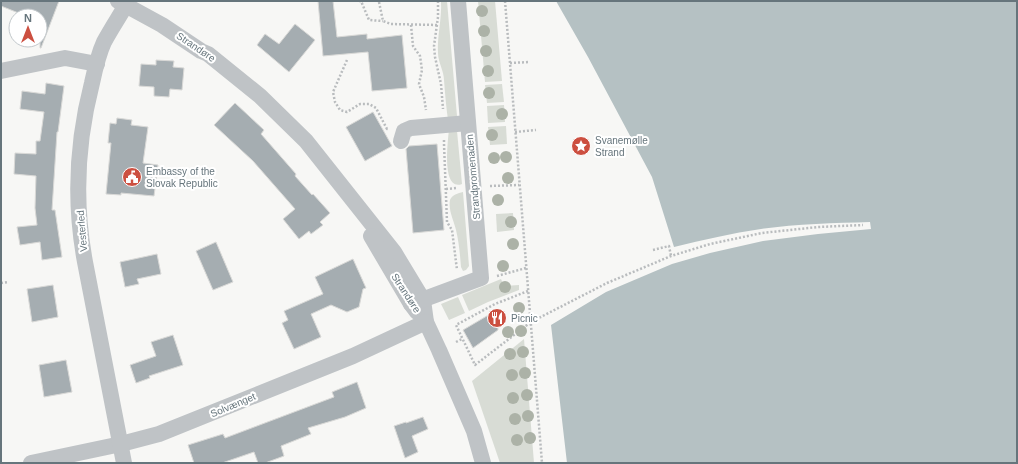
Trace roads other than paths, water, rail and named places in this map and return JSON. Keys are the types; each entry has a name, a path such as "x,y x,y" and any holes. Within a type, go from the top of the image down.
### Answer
{"street":[{"name":"Strandpromenaden","path":"417,302 481,278 458,1"},
{"name":"Vesterled","path":"122,3 104,42 84,116 80,160 79,208 82,247 124,463"},
{"name":"Strandøre","path":"122,3 162,25 208,54 260,96 306,141 347,192 417,302 426,322"},
{"path":"1,71 65,58 97,64"},
{"path":"400,141 404,131 411,128 468,123"},
{"path":"426,322 474,431 483,463"},
{"name":"Solvænget","path":"31,463 121,444 179,427 353,356 426,322"}],"place":[{"name":"Svanemølle Strand","path":"581,146"},
{"name":"Embassy of the Slovak Republic","path":"132,177"},
{"name":"Picnic","path":"497,318"}]}
